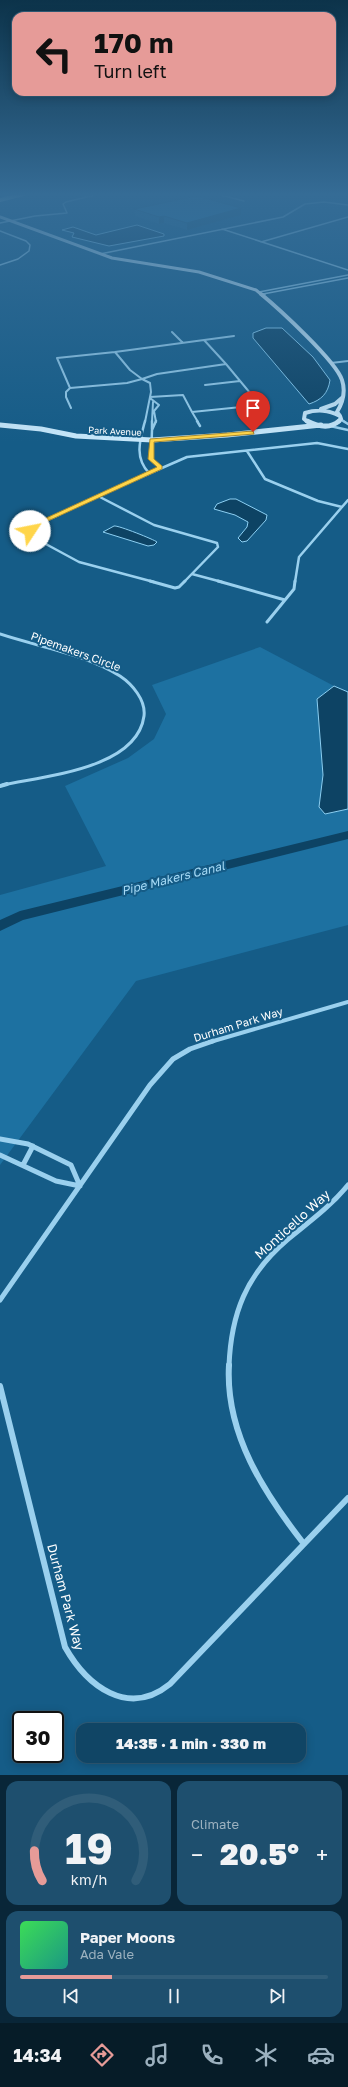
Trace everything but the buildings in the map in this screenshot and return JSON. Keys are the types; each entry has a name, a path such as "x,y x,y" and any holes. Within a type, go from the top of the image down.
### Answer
{"street":[{"path":"211,276 263,294 331,363 339,373 342,380 342,397 344,400 337,412 340,417"},
{"path":"258,292 344,276"},
{"path":"263,294 348,278"},
{"path":"172,332 182,343"},
{"path":"70,388 57,358 234,336"},
{"path":"192,412 260,405 204,340"},
{"path":"115,352 131,373 150,383 152,387 141,440 139,463 149,473"},
{"path":"331,363 348,361"},
{"path":"71,408 66,397 66,392 70,388 127,383 141,378 172,371 226,364"},
{"path":"205,385 240,381"},
{"path":"150,397 183,395 200,426"},
{"path":"150,397 153,402 159,405 154,411 156,421 152,430"},
{"name":"Park Avenue","path":"278,430 293,425 310,411 331,406 342,397"},
{"path":"153,402 151,459 160,468"},
{"path":"318,410 330,411 348,424"},
{"path":"303,416 308,422 348,430"},
{"name":"Park Avenue","path":"0,425 42,429 76,436 152,440 335,424 340,417"},
{"path":"97,496 154,525 217,543 218,547 179,587 175,588 163,586 79,562 30,533 31,528 97,496 187,457 317,443 348,449"},
{"path":"247,451 265,478 318,501 342,507"},
{"path":"267,622 294,589 299,557 348,500"},
{"path":"192,574 285,600"},
{"name":"Pipemakers Circle","path":"0,634 115,673 136,690 143,704 144,714 138,733 130,744 118,753 87,767 0,786"},
{"name":"Durham Park Way","path":"0,1300 158,1074 180,1054 215,1040 348,1002"},
{"path":"0,1139 13,1139 33,1146 71,1165 80,1186"},
{"path":"23,1165 33,1146"},
{"path":"0,1155 56,1181 80,1186"},
{"name":"Monticello Way","path":"304,1544 262,1487 239,1436 231,1401 228,1368 229,1353 239,1306 259,1269 278,1249 331,1204 348,1185"},
{"name":"Durham Park Way","path":"0,1386 65,1647 72,1662 90,1682 102,1690 114,1695 140,1698 151,1696 164,1689 175,1680 348,1498"}],"shaded area":[{"path":"266,328 282,328 313,357 330,380 326,393 317,401 309,404 253,338 253,333"},
{"path":"230,499 236,499 267,515 266,520 247,541 242,542 238,538 247,527 248,522 235,515 214,509 217,504"},
{"path":"114,526 129,530 157,542 154,545 148,546 103,532"},
{"path":"260,647 334,686 317,699 323,775 319,807 325,814 348,809 348,925 136,981 0,1165 0,895 106,866 65,786 128,758 154,739 166,714 152,685"},
{"path":"334,686 348,692 348,809 325,814 319,807 323,775 317,699"}],"waterway":[{"name":"Pipe Makers Canal","path":"0,926 20,916 348,835"}],"route":[{"path":"30,531 35,525 160,468 152,462 151,459 152,440 253,432"}]}
